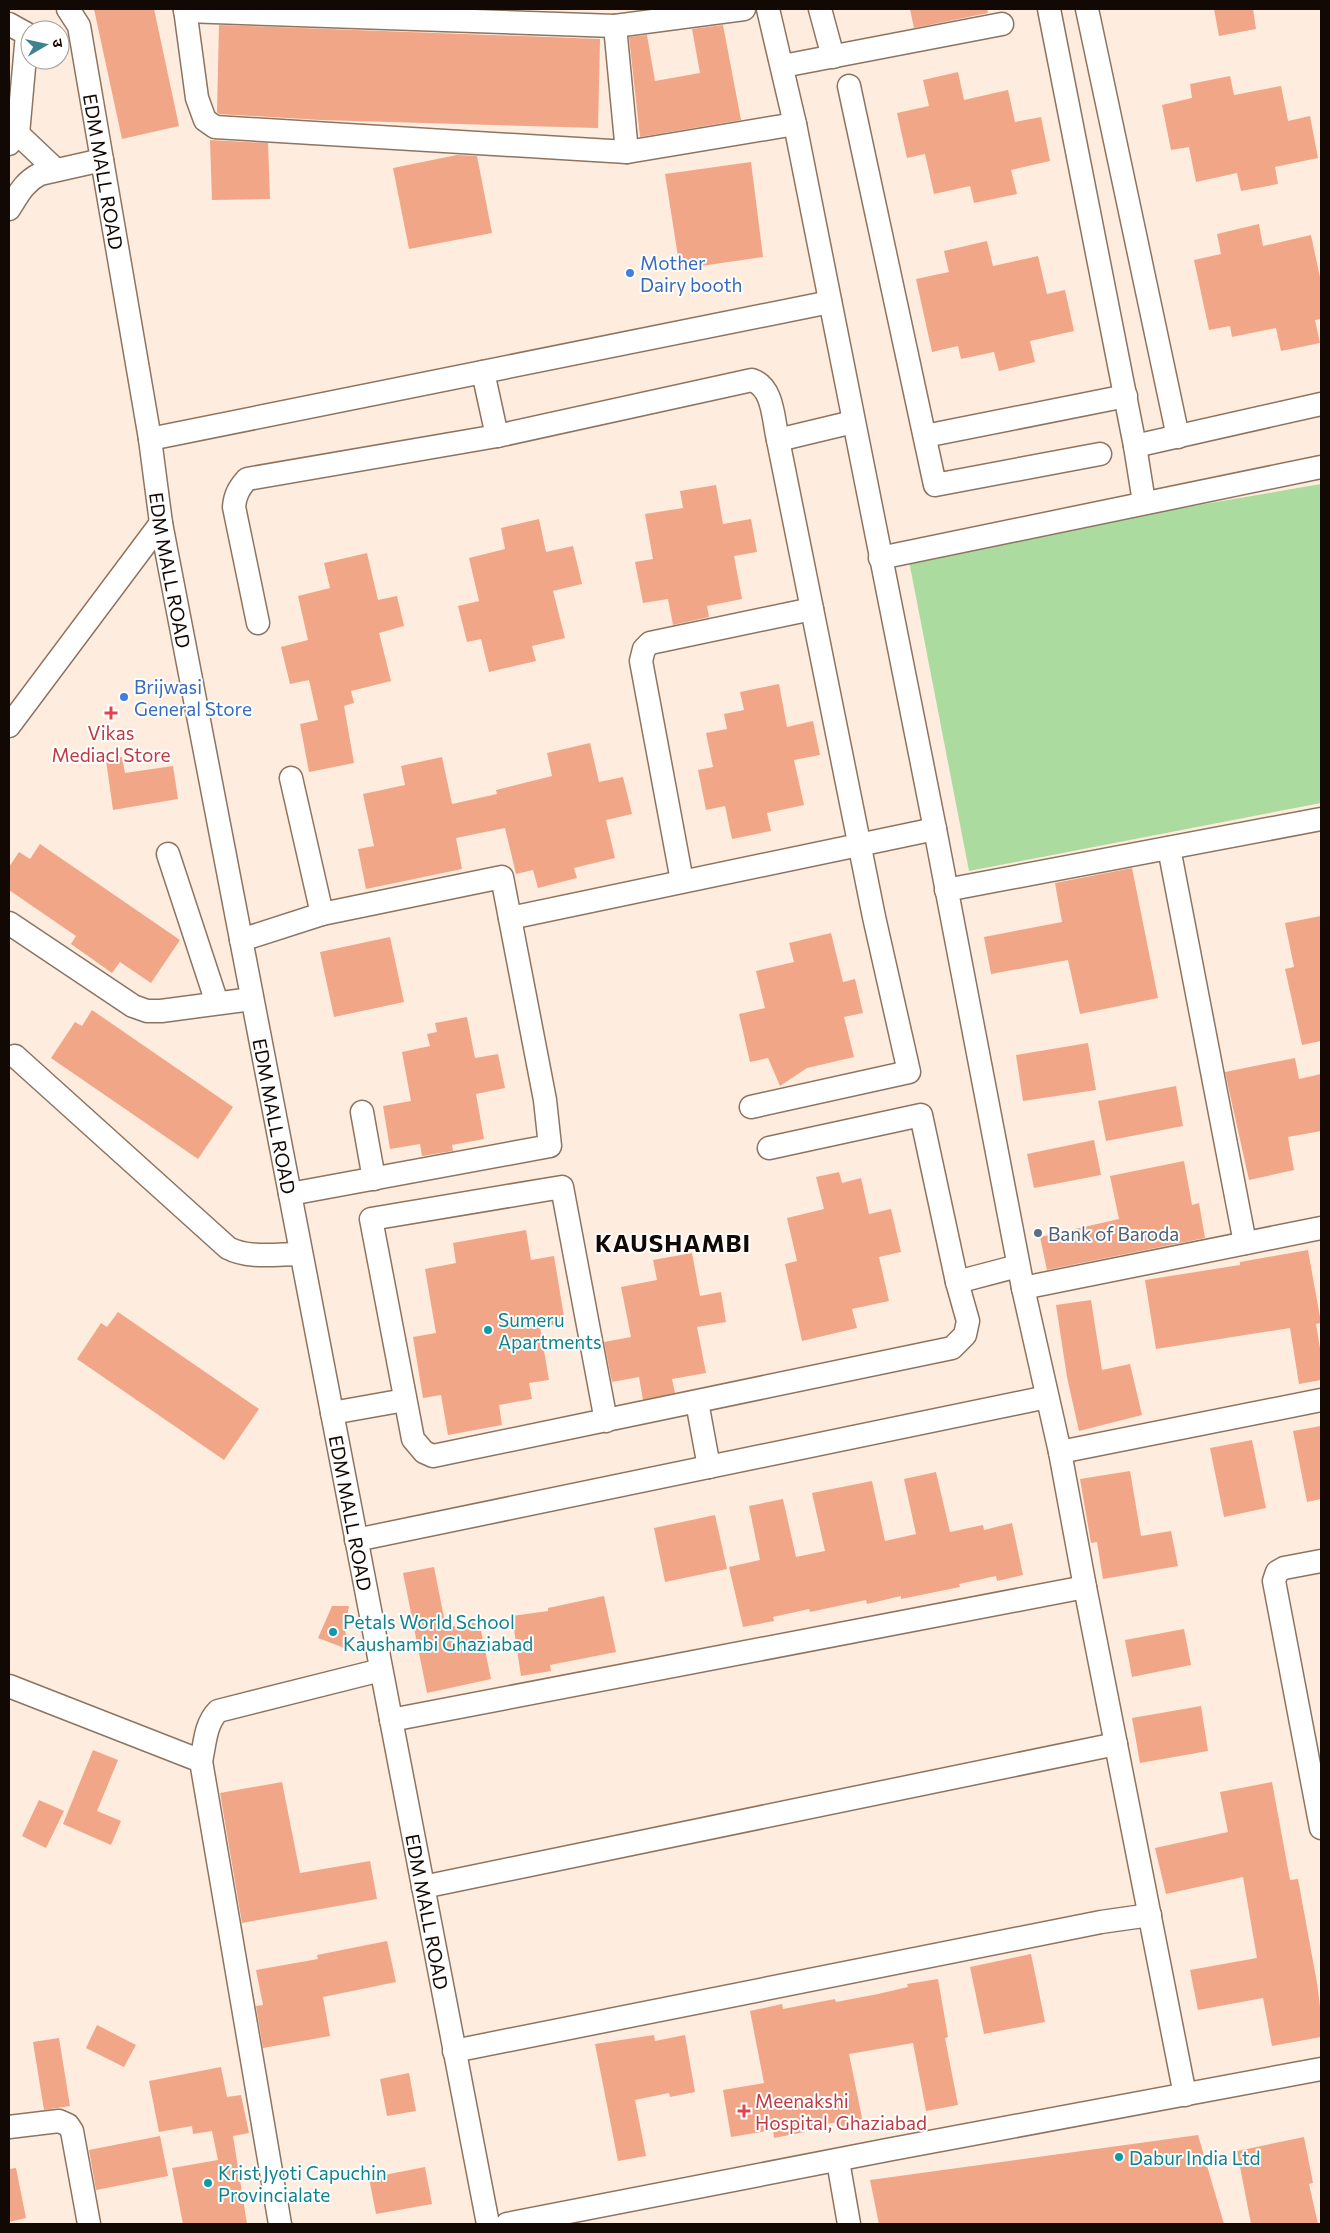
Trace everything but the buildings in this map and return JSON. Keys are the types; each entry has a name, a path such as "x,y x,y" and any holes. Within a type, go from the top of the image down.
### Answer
{"street":[{"name":"EDM MALL ROAD","path":"68,9 79,26 150,439 161,524 488,2224"},
{"path":"744,9 615,26 185,10 196,98 205,120 215,127 627,152 796,124"},
{"path":"768,9 796,124 880,558 935,829 1018,1266 1060,1452 1186,2095"},
{"path":"820,9 833,57"},
{"path":"1049,9 1136,446 1144,502"},
{"path":"1088,9 1178,436"},
{"path":"9,24 27,34 13,139 56,170"},
{"path":"783,66 1002,24"},
{"path":"615,26 627,152"},
{"path":"849,86 935,485 1100,454"},
{"path":"9,209 24,185 31,179 56,170 102,160"},
{"path":"150,439 830,302"},
{"path":"483,372 497,436"},
{"path":"258,623 234,507 237,492 247,480 497,436 752,380 764,386 768,395 778,440 859,845 909,1072 751,1107"},
{"path":"925,436 1126,396"},
{"path":"1136,446 1321,404"},
{"path":"778,440 854,422"},
{"path":"880,558 1321,467"},
{"path":"9,726 161,524"},
{"path":"682,881 641,662 644,649 650,644 812,609"},
{"path":"291,778 322,914"},
{"path":"946,890 1321,819"},
{"path":"510,918 935,829"},
{"path":"1169,848 1245,1243"},
{"path":"168,854 217,1003"},
{"path":"241,940 322,914 502,877 545,1100 550,1146 290,1194"},
{"path":"9,923 133,1006 147,1011 162,1011 252,998"},
{"path":"15,1056 228,1248 248,1255 301,1254"},
{"path":"362,1112 374,1179"},
{"path":"606,1421 562,1188 371,1219 412,1439 424,1452 433,1456 606,1421 952,1348 965,1334 968,1321 957,1282 921,1115 768,1148"},
{"path":"1023,1288 1321,1228"},
{"path":"957,1282 1018,1266"},
{"path":"356,1540 1047,1397"},
{"path":"332,1413 405,1400"},
{"path":"1060,1452 1321,1400"},
{"path":"697,1402 708,1467"},
{"path":"1321,1561 1284,1568 1276,1572 1274,1581 1321,1828"},
{"path":"391,1720 1085,1587"},
{"path":"280,2224 201,1761 208,1726 218,1711 382,1670"},
{"path":"9,1686 201,1761"},
{"path":"423,1887 1116,1744"},
{"path":"454,2051 1091,1924 1150,1915"},
{"path":"507,2224 1321,2069"},
{"path":"9,2127 59,2121 68,2125 72,2131 89,2224"},
{"path":"838,2160 849,2224"}],"green space":[{"path":"1321,484 1321,803 969,871 909,561 1175,509"}],"place":[{"name":"Mother Dairy booth","path":"630,273"},
{"name":"Brijwasi General Store","path":"124,697"},
{"name":"Vikas Mediacl Store","path":"111,713"},
{"name":"Bank of Baroda","path":"1038,1233"},
{"name":"Sumeru Apartments","path":"488,1330"},
{"name":"Petals World School Kaushambi Ghaziabad","path":"333,1632"},
{"name":"Meenakshi Hospital, Ghaziabad","path":"744,2111"},
{"name":"Dabur India Ltd","path":"1119,2157"},
{"name":"Krist Jyoti Capuchin Provincialate","path":"208,2183"}],"district":[{"name":"KAUSHAMBI","path":"673,1242"}]}
